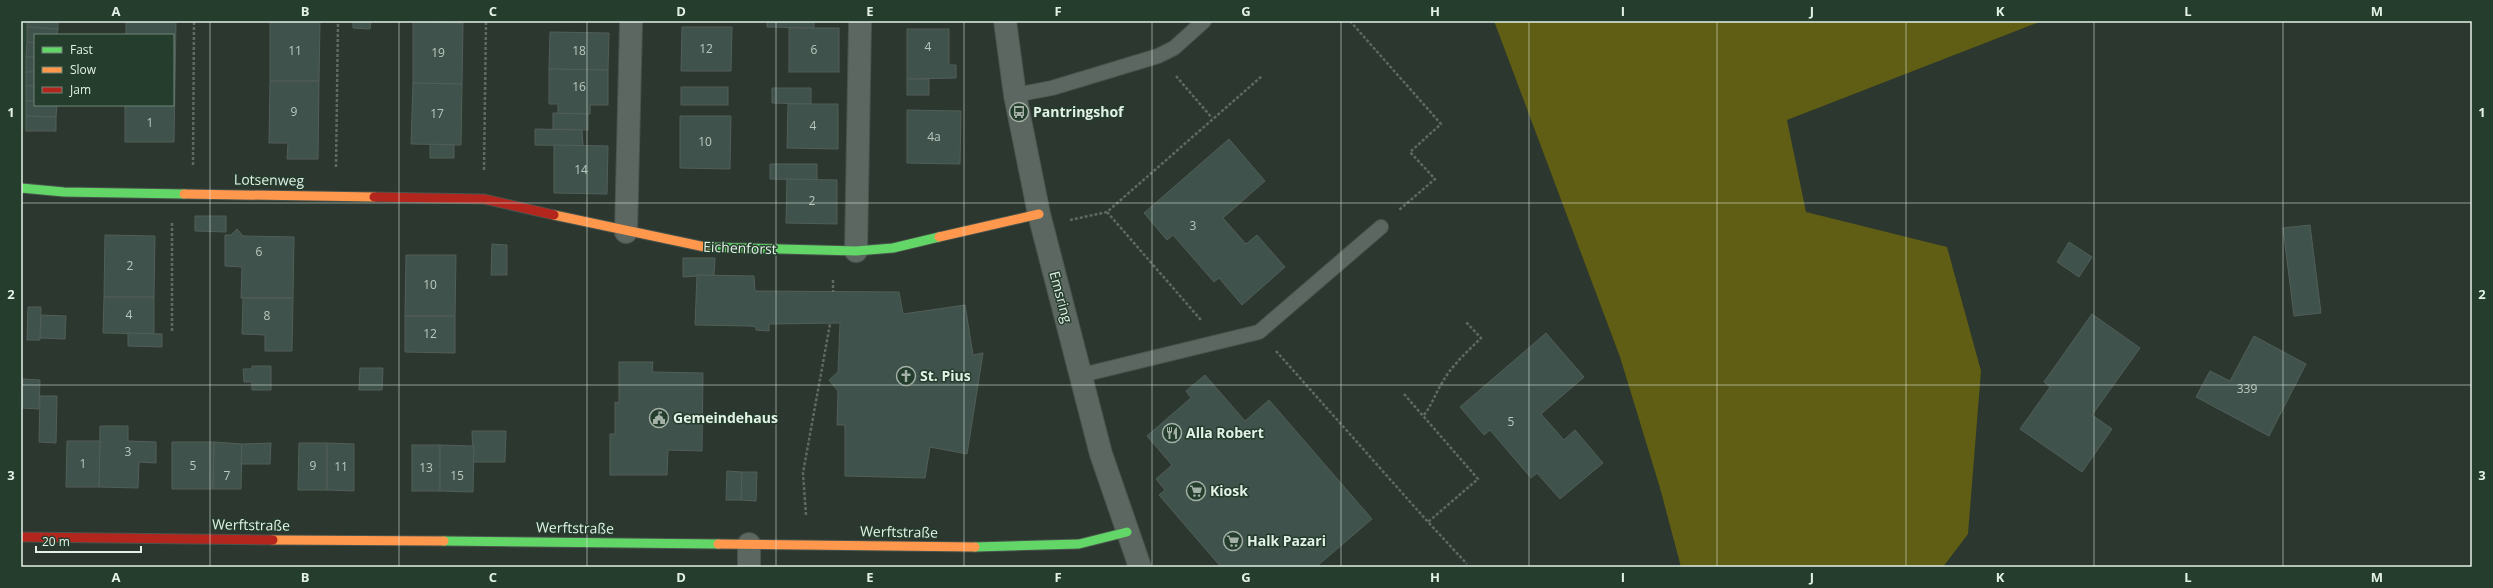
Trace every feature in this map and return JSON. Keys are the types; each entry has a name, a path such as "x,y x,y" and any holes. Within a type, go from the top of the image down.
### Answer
{"street":[{"name":"Emsring","path":"1005,21 1016,95 1041,221 1082,375 1101,454 1126,532 1140,567"},
{"path":"626,232 631,23"},
{"path":"856,251 860,24"},
{"name":"Lotsenweg","path":"21,188 64,192 335,195 484,199 516,205"},
{"name":"Eichenforst","path":"516,205 626,232 695,246 856,251 893,248 1041,221"},
{"name":"Werftstraße","path":"21,537 1032,547 1079,544 1126,532"},
{"path":"749,544 749,567"}],"lane":[{"path":"1016,95 1052,88 1158,56 1174,48 1204,21"},
{"path":"1082,375 1259,332 1270,326 1381,227"}],"path":[{"path":"193,193 194,21"},
{"path":"335,195 338,21"},
{"path":"484,199 486,21"},
{"path":"1350,21 1441,124 1410,152 1435,179 1381,227"},
{"path":"1158,56 1212,118"},
{"path":"1041,221 1107,212 1212,118 1262,76"},
{"path":"172,193 172,331"},
{"path":"1107,212 1219,342"},
{"path":"1424,415 1432,405 1442,383 1462,356 1481,338 1466,322"},
{"path":"807,545 804,473 830,324"},
{"path":"1259,332 1467,564"},
{"path":"1404,394 1478,478 1428,522"}],"shaded area":[{"path":"21,21 58,21 57,34 34,34 34,106 57,106 56,131 21,130"},
{"path":"1494,21 2042,21 1787,120 1806,212 1947,247 1981,371 1968,534 1943,567 1681,567 1660,488 1620,357"}],"building":[{"path":"27,21 58,21 58,29 27,27"},
{"path":"126,21 176,21 175,80 174,34 126,34"},
{"path":"270,21 320,21 319,81 270,81"},
{"path":"353,21 371,21 370,29 353,28"},
{"path":"767,21 814,21 814,28 767,27"},
{"path":"413,22 463,23 462,84 413,83"},
{"path":"27,27 58,29 57,34 34,34 34,43 27,42"},
{"path":"682,27 732,27 731,71 681,71"},
{"path":"789,28 839,28 839,72 789,72"},
{"path":"907,29 949,29 949,65 956,65 956,78 907,79"},
{"path":"550,32 609,33 608,70 549,69"},
{"path":"27,42 34,43 34,57 26,57"},
{"path":"26,57 34,57 34,72 26,72"},
{"path":"549,69 608,70 608,105 590,105 590,114 558,114 558,104 549,104"},
{"path":"26,72 34,72 34,86 26,86"},
{"path":"907,79 929,79 929,95 907,95"},
{"path":"175,80 174,142 125,142 125,106 174,106"},
{"path":"270,81 319,81 318,159 287,159 288,143 269,143"},
{"path":"413,83 462,84 461,145 411,144"},
{"path":"26,86 34,86 34,101 26,101"},
{"path":"681,87 728,87 728,105 681,105"},
{"path":"772,88 811,88 811,104 772,103"},
{"path":"26,101 34,101 34,106 57,106 56,117 26,116"},
{"path":"788,104 838,104 838,149 787,148"},
{"path":"907,110 961,111 960,164 907,163"},
{"path":"553,113 588,114 588,130 553,129"},
{"path":"26,116 56,117 56,131 26,131"},
{"path":"680,116 731,116 730,169 680,168"},
{"path":"535,129 582,130 583,146 535,145"},
{"path":"1229,139 1265,181 1223,218 1246,244 1257,235 1285,267 1242,305 1219,278 1214,282 1173,235 1167,240 1144,213"},
{"path":"430,144 454,145 454,158 430,158"},
{"path":"554,145 608,146 607,194 554,193"},
{"path":"770,164 817,164 817,180 770,179"},
{"path":"787,179 837,180 837,224 786,223"},
{"path":"195,216 226,216 226,232 195,231"},
{"path":"2310,225 2321,313 2294,316 2283,228"},
{"path":"237,229 243,236 294,237 293,298 241,298 242,267 225,266 225,235 231,235"},
{"path":"105,235 155,236 154,297 104,297"},
{"path":"2069,242 2092,257 2079,277 2057,262"},
{"path":"492,244 507,245 507,275 491,275"},
{"path":"406,255 456,255 455,316 405,316"},
{"path":"683,258 715,258 714,275 683,277"},
{"name":"St. Pius","path":"697,275 754,276 755,291 899,292 903,314 965,305 973,355 983,353 967,454 930,447 925,478 845,476 845,425 837,425 838,391 829,380 838,372 840,323 769,324 769,331 756,330 756,327 750,326 695,325"},
{"path":"104,297 154,297 154,334 103,333"},
{"path":"243,298 293,298 292,351 265,351 265,335 242,334"},
{"path":"28,307 41,307 40,340 27,340"},
{"path":"2092,314 2140,348 2092,415 2112,429 2082,472 2020,429 2050,387 2044,382"},
{"path":"41,315 66,316 65,339 40,338"},
{"path":"405,316 455,316 455,353 405,352"},
{"path":"128,333 162,334 162,347 128,346"},
{"path":"1546,333 1584,377 1541,414 1564,440 1575,430 1603,463 1560,499 1537,473 1531,478 1490,430 1484,435 1460,407"},
{"path":"2254,336 2306,364 2269,436 2196,397 2210,371 2230,381"},
{"name":"Gemeindehaus","path":"619,362 653,362 652,372 703,373 702,451 668,450 667,475 610,475 610,434 615,434 615,402 619,403"},
{"path":"252,366 271,366 271,390 252,390 252,382 244,382 243,369 252,369"},
{"path":"360,368 383,368 382,390 359,390"},
{"path":"1205,375 1245,421 1269,400 1372,519 1316,567 1221,567 1159,495 1165,490 1156,479 1172,465 1147,436 1191,398 1186,391"},
{"path":"21,379 23,379 21,433"},
{"path":"23,379 40,380 39,409 22,408"},
{"path":"40,396 57,396 56,443 39,442"},
{"path":"100,426 128,426 128,441 156,442 156,463 139,462 138,488 99,487"},
{"path":"472,431 506,431 505,462 473,462"},
{"path":"67,441 100,441 99,487 66,487"},
{"path":"172,442 214,442 213,489 172,489"},
{"path":"214,442 242,444 241,489 213,489"},
{"path":"271,443 270,464 241,464 242,444"},
{"path":"299,443 327,443 327,490 298,490"},
{"path":"327,443 354,444 354,491 327,490"},
{"path":"412,445 440,445 440,491 412,491"},
{"path":"440,445 474,446 473,492 440,491"},
{"path":"727,471 742,472 741,500 726,500"},
{"path":"742,472 757,472 756,501 741,500"}],"traffic: fast":[{"path":"21,188 64,192 184,194"},
{"path":"705,247 856,251 893,248 939,237"},
{"path":"975,547 1079,544 1127,532"},
{"path":"444,541 718,544"}],"traffic: slow":[{"path":"184,194 374,197"},
{"path":"939,237 1039,214"},
{"path":"554,215 705,247"},
{"path":"273,540 444,541"},
{"path":"718,544 975,547"}],"traffic: jam":[{"path":"374,197 484,199 554,215"},
{"path":"21,537 273,540"}],"place":[{"name":"Pantringshof","path":"1019,112"},
{"name":"St. Pius","path":"906,376"},
{"name":"Gemeindehaus","path":"659,418"},
{"name":"Alla Robert","path":"1172,433"},
{"name":"Kiosk","path":"1196,491"},
{"name":"Halk Pazari","path":"1233,541"}]}
